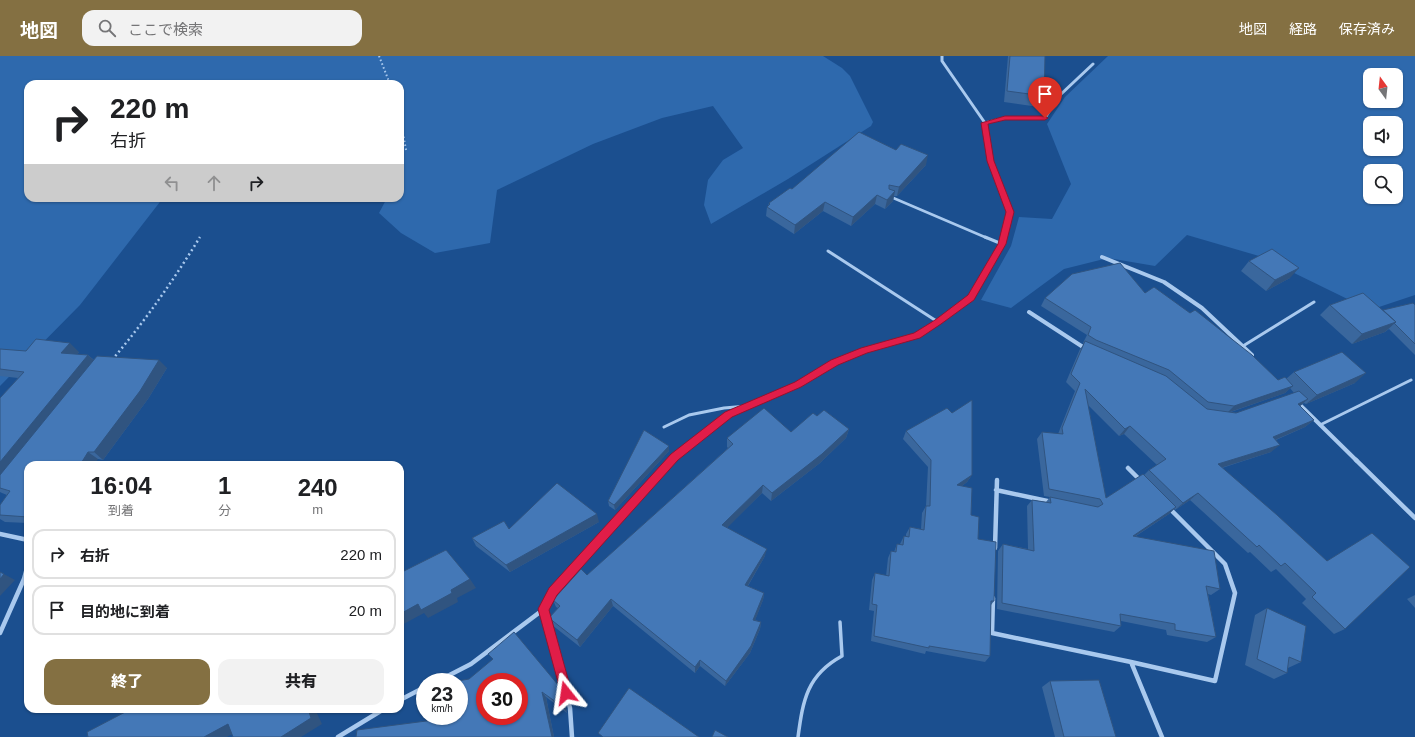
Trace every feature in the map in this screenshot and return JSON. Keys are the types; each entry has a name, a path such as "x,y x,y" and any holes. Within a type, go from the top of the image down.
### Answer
{"street":[{"path":"454,673 471,664 544,609 553,592 580,559 674,457 729,414 798,384 834,363 864,351 917,335 971,298 1002,244 1010,212 991,161 985,123 942,61 942,56"},
{"path":"985,123 1005,118 1045,118 1059,96 1093,64"},
{"path":"1102,257 1164,282 1202,308 1253,357"},
{"path":"1029,312 1089,351"},
{"path":"1296,400 1415,518"},
{"path":"1128,468 1144,484"},
{"path":"994,554 996,480"},
{"path":"996,490 1056,502"},
{"path":"993,593 992,633 1214,681 1235,593 1224,564 1166,505"},
{"path":"0,534 24,539"},
{"path":"0,633 24,579"},
{"path":"544,609 570,708 572,737"},
{"path":"1130,662 1162,737"},
{"path":"404,698 416,692"},
{"path":"338,737 377,713"}],"lane":[{"path":"889,196 1002,244"},
{"path":"828,251 938,322"},
{"path":"1242,346 1314,302"},
{"path":"1320,425 1412,380"},
{"path":"664,427 689,415 724,408 749,406"},
{"path":"798,737 803,698 817,673 834,659 842,656 840,622"}],"path":[{"path":"379,56 388,80"},
{"path":"404,139 406,150"},
{"path":"110,362 142,324 167,290 200,237"}],"shaded area":[{"path":"0,56 823,56 842,68 850,76 873,122 871,126 788,179 711,224 704,205 708,180 723,160 743,148 713,106 662,118 593,144 497,190 490,243 435,253 401,233 379,213 385,202 404,202 404,80 24,80 24,202 160,202 80,305 0,386"},
{"path":"1108,56 1415,56 1415,295 1370,310 1259,256 1187,235 1155,266 1108,258 1064,269 1011,308 981,300 1011,246 1019,217 1052,219 1071,184 1047,124 1065,97"}],"building":[{"path":"1010,56 1045,56 1044,96 1007,91"},
{"path":"859,132 896,150 901,144 928,155 899,187 889,185 889,189 895,191 887,200 877,195 853,217 825,202 795,225 767,207 770,204 769,203 790,188 792,189"},
{"path":"1272,249 1299,268 1275,280 1249,261"},
{"path":"1120,263 1145,293 1154,287 1190,313 1195,310 1252,355 1278,380 1285,377 1293,386 1234,406 1208,402 1169,370 1096,340 1088,335 1091,327 1045,298 1072,274"},
{"path":"1363,293 1396,322 1362,334 1330,305"},
{"path":"1413,303 1415,305 1415,344 1394,323 1396,322 1383,310"},
{"path":"36,339 70,343 61,353 88,355 0,462 0,398 24,372 0,369 0,349 26,351"},
{"path":"1085,341 1166,376 1207,409 1236,413 1299,391 1308,399 1298,404 1314,420 1273,437 1280,445 1218,464 1327,561 1372,533 1410,567 1345,629 1312,597 1316,593 1285,563 1281,566 1259,545 1257,547 1198,493 1183,503 1149,470 1166,459 1130,426 1125,429 1085,389 1106,498 1143,474 1176,507 1133,536 1214,551 1220,589 1206,586 1216,637 1175,630 1175,624 1120,614 1121,626 1002,603 1003,544 1034,551 1032,500 1051,503 1050,497 1098,507 1103,504 1100,499 1049,489 1042,432 1063,434 1062,428 1080,383 1071,374"},
{"path":"1342,352 1366,373 1317,395 1294,372"},
{"path":"97,356 159,360 140,391 94,452 88,452 82,461 24,461 24,517 0,515 0,505 10,491 0,488 0,475"},
{"path":"972,400 972,475 957,485 972,488 971,515 979,517 978,539 996,542 994,601 991,601 990,656 929,646 929,648 874,636 877,605 872,604 875,573 889,576 891,551 896,552 897,544 903,545 904,536 909,537 910,527 924,530 926,506 930,506 931,460 906,431 947,408 952,413"},
{"path":"764,408 791,432 813,413 817,416 824,410 849,429 822,454 772,493 763,485 722,525 767,549 745,585 764,593 753,620 761,622 751,646 726,681 700,660 695,667 611,599 577,640 549,618 560,606 553,600 581,569 587,575 733,444 727,438"},
{"path":"644,430 669,446 614,505 608,501"},
{"path":"557,483 597,514 506,565 472,538 504,521 509,529"},
{"path":"446,550 470,579 451,590 452,593 421,610 418,604 404,612 404,571"},
{"path":"0,572 4,574 0,579"},
{"path":"1267,608 1306,626 1301,662 1289,657 1287,673 1257,659"},
{"path":"514,632 559,686 563,707 542,692 552,737 356,737 357,730 416,722 416,725 468,725 468,679 476,673 476,725 528,725 528,673 476,673 493,659 488,654"},
{"path":"1099,680 1116,737 1064,737 1050,681"},
{"path":"629,688 699,737 603,737 598,733"},
{"path":"123,713 309,713 311,718 281,737 233,737 228,724 204,737 88,737 87,732"},
{"path":"715,730 728,737 712,737"}],"route":[{"path":"566,693 544,609 553,592 580,559 674,457 729,414 798,384 834,363 864,351 917,335 971,298 1002,244 1010,212 991,161 985,123 1005,118 1045,118"}]}
